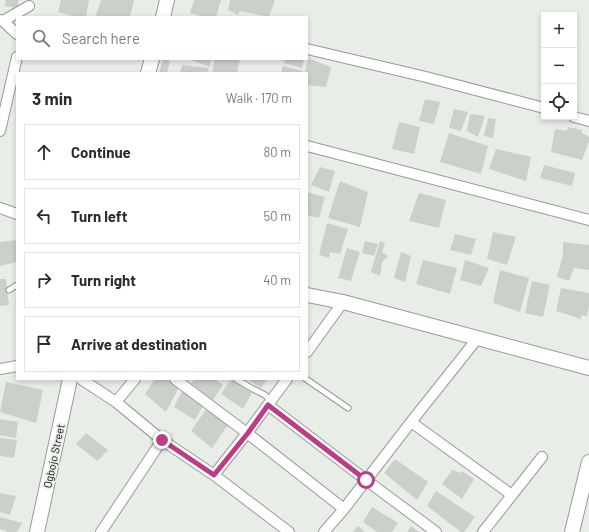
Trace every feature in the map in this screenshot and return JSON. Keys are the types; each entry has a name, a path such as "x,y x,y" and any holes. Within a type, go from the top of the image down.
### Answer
{"street":[{"path":"163,16 167,0"},
{"path":"27,16 29,3"},
{"path":"16,33 1,20 29,3"},
{"path":"308,49 426,77 541,107"},
{"path":"0,131 16,60"},
{"path":"148,72 152,60"},
{"path":"577,117 589,121"},
{"path":"308,146 589,220"},
{"path":"0,208 16,214"},
{"path":"308,294 343,302 589,368"},
{"path":"308,351 343,302"},
{"path":"324,532 344,510 477,339"},
{"path":"0,369 16,366"},
{"name":"Ogbojo Street","path":"38,532 70,380"},
{"path":"83,380 116,402 162,440 214,475 288,532"},
{"path":"116,402 134,380"},
{"path":"176,380 248,433 344,510"},
{"path":"214,475 248,433 286,380"},
{"path":"269,403 366,480 436,532"},
{"path":"411,422 512,495"},
{"path":"101,532 162,440"},
{"path":"483,532 542,457"},
{"path":"572,532 589,462"}],"lane":[{"path":"9,290 16,286"},
{"path":"238,380 253,390 265,395 269,403"},
{"path":"307,380 348,408"}],"building":[{"path":"6,0 19,0 17,8 5,6"},
{"path":"61,0 89,0 86,16 73,16 58,12"},
{"path":"101,0 134,0 130,16 95,16"},
{"path":"194,0 221,0 216,16 201,16 190,13"},
{"path":"230,0 275,0 269,16 240,11 238,15 228,10"},
{"path":"308,58 331,67 326,87 308,85 308,72 305,72"},
{"path":"163,60 170,61 167,72 159,72"},
{"path":"191,60 211,60 210,67"},
{"path":"215,60 240,60 237,72 212,71"},
{"path":"285,60 304,60 302,68 284,63"},
{"path":"182,65 209,68 207,72 180,72"},
{"path":"283,66 302,71 302,72 281,72"},
{"path":"425,99 440,102 434,124 419,121"},
{"path":"454,109 468,112 461,131 449,128"},
{"path":"470,114 485,116 478,137 467,131"},
{"path":"488,118 496,119 493,138 484,136"},
{"path":"399,122 420,127 414,154 392,149"},
{"path":"568,127 582,130 582,133 589,137 582,160 551,152 555,129 567,131"},
{"path":"449,133 488,146 481,174 440,162"},
{"path":"496,149 531,157 526,181 489,169"},
{"path":"544,165 575,173 572,186 540,178"},
{"path":"320,167 335,171 329,192 311,185"},
{"path":"340,181 368,192 360,227 328,218"},
{"path":"308,192 325,197 319,218 308,215"},
{"path":"419,193 446,200 439,228 409,221"},
{"path":"327,223 348,229 340,254 330,252 329,258 319,255"},
{"path":"493,232 516,237 507,265 487,259"},
{"path":"455,234 476,239 471,255 450,250"},
{"path":"16,240 16,262 0,266 0,242"},
{"path":"365,241 378,244 374,256 362,253"},
{"path":"380,241 385,243 382,252 388,256 382,262 380,276 371,272"},
{"path":"563,242 589,245 589,270 574,268 569,281 557,277 563,255"},
{"path":"347,248 360,252 351,281 338,278"},
{"path":"401,252 411,256 405,282 394,278"},
{"path":"423,260 457,268 450,294 416,284"},
{"path":"465,260 489,268 481,286 460,280"},
{"path":"500,270 529,278 520,312 493,303"},
{"path":"0,279 6,279 9,305 0,306"},
{"path":"532,281 550,285 543,317 525,313"},
{"path":"561,288 589,293 587,316 581,315 581,319 556,311"},
{"path":"154,380 168,380 178,389 166,412 145,394"},
{"path":"194,380 216,380 223,385 213,400 191,383"},
{"path":"230,380 252,393 243,409 221,394"},
{"path":"249,380 266,380 261,388"},
{"path":"6,382 43,390 36,423 0,412"},
{"path":"183,389 203,406 195,420 174,407"},
{"path":"207,408 228,425 212,448 191,431"},
{"path":"0,419 18,422 16,438 0,435"},
{"path":"86,433 108,450 97,461 76,444"},
{"path":"0,438 17,440 14,458 0,456"},
{"path":"395,459 428,482 417,500 384,473"},
{"path":"452,470 461,473 462,471 474,479 462,499 442,484"},
{"path":"436,491 475,517 464,532 461,532 427,506"},
{"path":"0,493 16,496 10,515 0,512"},
{"path":"372,507 398,523 392,532 377,532 363,522"},
{"path":"0,517 22,523 17,532 8,532 0,529"},
{"path":"358,526 365,532 353,532"},
{"path":"411,526 419,532 407,532"}],"route":[{"path":"162,440 214,475 248,433 268,405 366,480"}]}
